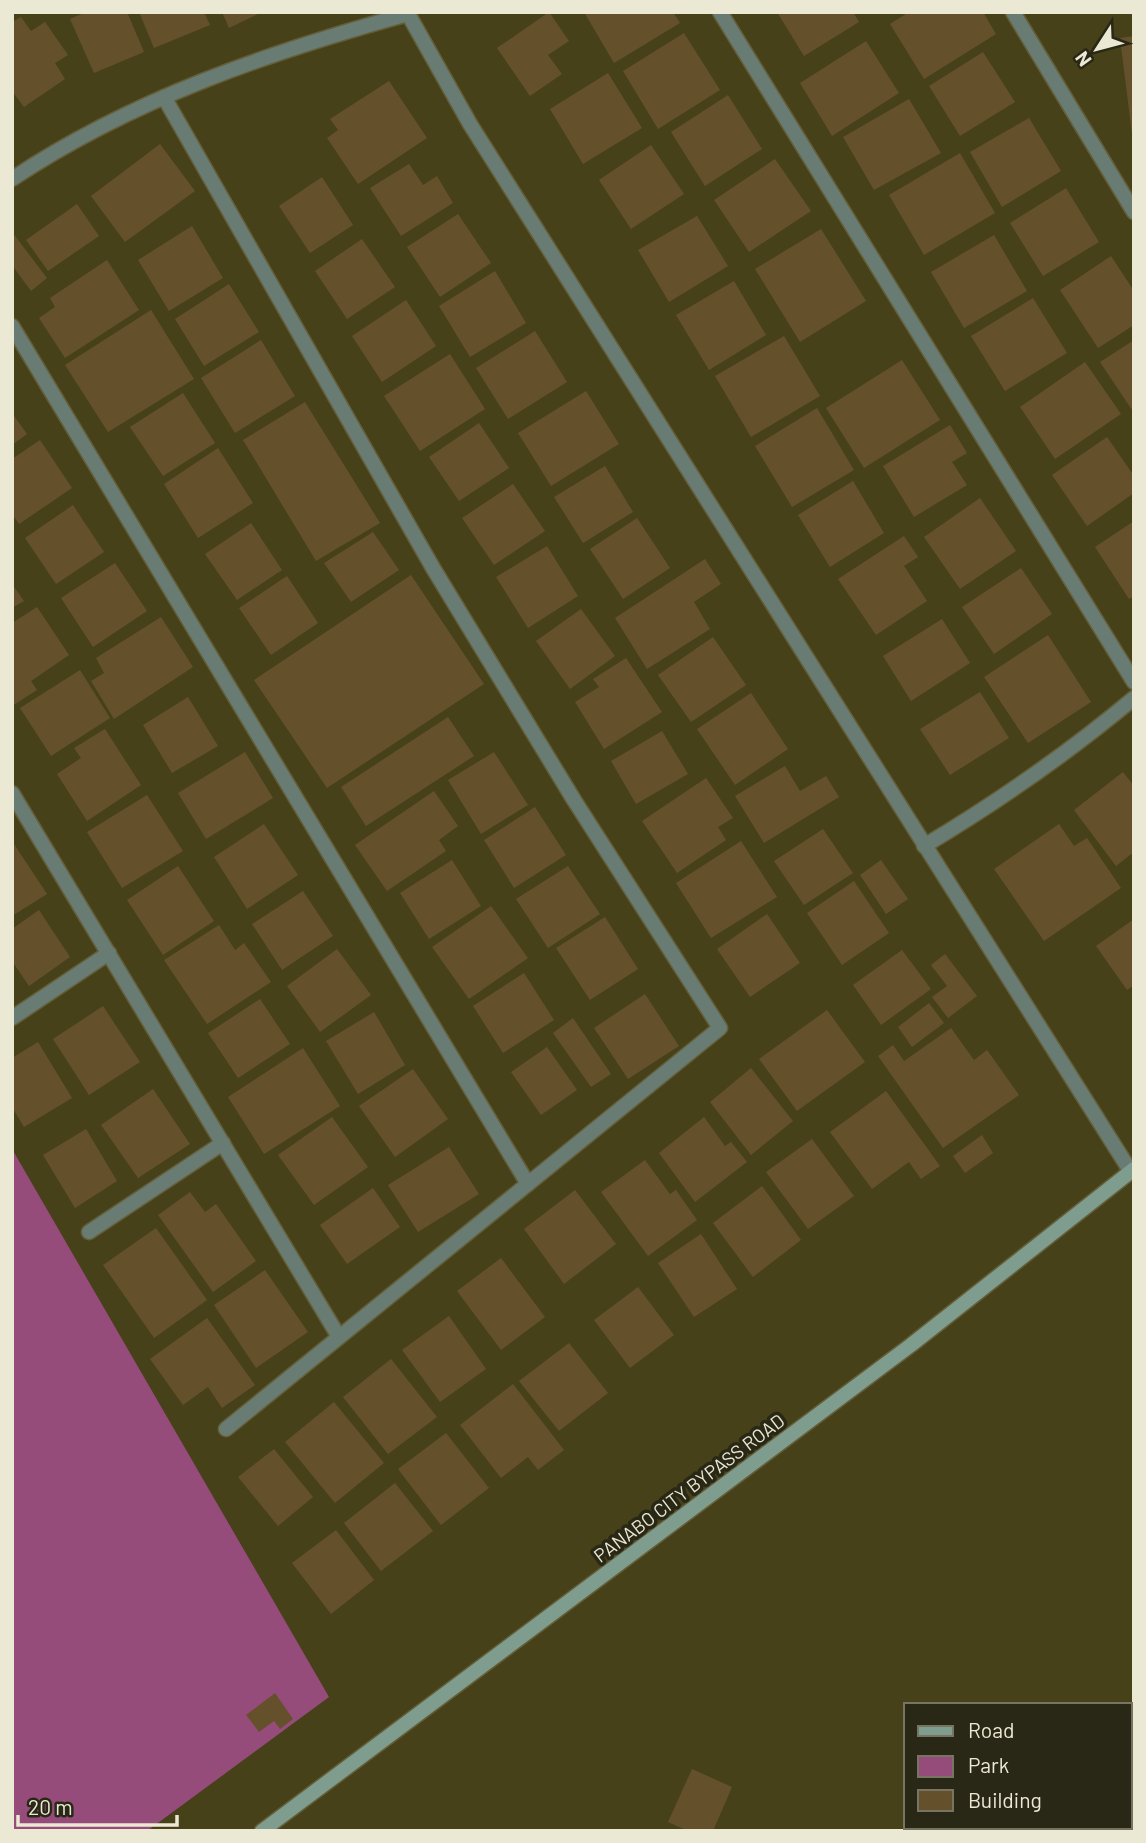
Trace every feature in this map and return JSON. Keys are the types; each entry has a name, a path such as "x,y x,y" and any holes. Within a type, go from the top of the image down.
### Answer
{"main road":[{"name":"PANABO CITY BYPASS ROAD","path":"262,1831 911,1345 1132,1171"}],"street":[{"path":"720,12 1134,682"},
{"path":"1013,12 1134,212"},
{"path":"12,179 89,134 164,97 313,41 407,13 478,136 924,846 1132,1171"},
{"path":"164,97 433,568 574,800 720,1028 226,1429"},
{"path":"12,326 528,1184"},
{"path":"924,846 1011,793 1072,750 1134,698"},
{"path":"12,793 339,1337"},
{"path":"12,1018 108,953"},
{"path":"89,1232 223,1143"}],"green space":[{"path":"12,1149 329,1697 147,1831 12,1831"}],"building":[{"path":"86,12 127,12 144,52 94,73 70,19"},
{"path":"139,12 204,12 210,25 154,48"},
{"path":"222,12 262,12 229,28"},
{"path":"549,12 569,41 548,55 562,74 530,96 497,48"},
{"path":"584,12 673,12 680,23 614,63"},
{"path":"777,12 853,12 859,22 804,56"},
{"path":"909,12 983,12 996,34 924,79 890,24"},
{"path":"21,17 31,31 45,22 68,55 55,63 65,79 24,107 12,91 12,22"},
{"path":"684,33 720,90 658,129 623,71"},
{"path":"1134,36 1134,133 1132,134 1120,38"},
{"path":"866,41 899,93 832,136 800,83"},
{"path":"983,52 1015,102 960,136 929,86"},
{"path":"608,73 642,128 583,164 550,109"},
{"path":"389,81 427,138 358,184 327,138 338,130 330,119"},
{"path":"728,95 762,149 705,186 671,132"},
{"path":"909,99 941,153 874,190 843,137"},
{"path":"1029,118 1061,171 1002,207 970,152"},
{"path":"160,144 195,191 125,242 91,196"},
{"path":"651,145 684,194 631,229 599,180"},
{"path":"960,153 995,213 924,255 889,195"},
{"path":"775,159 811,211 749,252 714,200"},
{"path":"409,164 423,185 437,176 453,203 401,236 370,188"},
{"path":"322,177 353,225 310,253 279,206"},
{"path":"1066,188 1099,242 1043,276 1010,223"},
{"path":"77,204 99,236 48,271 26,240"},
{"path":"458,214 491,263 440,297 407,247"},
{"path":"697,216 728,266 669,302 638,250"},
{"path":"192,226 223,278 169,311 138,260"},
{"path":"821,229 866,301 800,342 755,269"},
{"path":"12,232 47,278 31,291 12,265"},
{"path":"994,235 1027,291 964,328 931,272"},
{"path":"362,239 395,287 347,319 315,271"},
{"path":"1111,256 1134,291 1134,325 1098,348 1060,290"},
{"path":"107,260 139,310 65,358 39,318 55,307 50,298"},
{"path":"495,271 526,323 470,357 439,306"},
{"path":"734,281 766,335 709,370 676,315"},
{"path":"229,284 259,332 204,366 175,319"},
{"path":"1033,298 1067,353 1005,391 971,336"},
{"path":"406,300 436,346 382,382 352,336"},
{"path":"151,310 194,379 108,432 65,365"},
{"path":"535,331 567,382 508,419 476,368"},
{"path":"784,336 820,396 751,437 715,376"},
{"path":"261,340 295,396 235,433 201,378"},
{"path":"1134,340 1134,413 1100,362"},
{"path":"450,354 485,409 420,451 384,396"},
{"path":"902,360 940,420 864,468 826,408"},
{"path":"1085,362 1121,414 1055,459 1020,407"},
{"path":"586,391 619,444 551,486 518,433"},
{"path":"183,393 215,443 163,476 130,427"},
{"path":"305,402 380,523 316,561 243,440"},
{"path":"817,408 854,470 792,507 755,446"},
{"path":"12,413 27,434 12,445"},
{"path":"479,423 509,468 459,501 429,457"},
{"path":"950,425 967,453 952,462 967,485 914,517 883,466"},
{"path":"1107,437 1134,476 1134,493 1087,526 1052,475"},
{"path":"40,440 72,488 19,524 12,514 12,459"},
{"path":"218,448 253,503 198,538 164,484"},
{"path":"605,466 633,512 583,543 554,497"},
{"path":"853,481 884,533 830,567 798,515"},
{"path":"513,484 545,531 494,565 462,518"},
{"path":"980,498 1016,551 960,589 924,537"},
{"path":"73,505 104,552 56,584 25,538"},
{"path":"637,518 670,568 623,599 590,549"},
{"path":"1134,521 1134,596 1129,599 1095,547"},
{"path":"251,523 282,570 237,600 205,554"},
{"path":"373,532 399,570 351,602 324,563"},
{"path":"904,536 918,557 904,566 927,601 876,635 838,579"},
{"path":"547,546 578,596 528,628 496,577"},
{"path":"705,559 721,584 694,602 710,629 647,669 615,618"},
{"path":"115,563 147,611 93,647 61,598"},
{"path":"1021,568 1052,614 994,654 962,607"},
{"path":"411,575 484,684 327,788 254,680"},
{"path":"287,576 318,623 271,655 239,608"},
{"path":"12,584 24,601 12,608"},
{"path":"37,607 69,655 31,681 37,690 12,706 12,623"},
{"path":"581,609 615,656 570,689 536,641"},
{"path":"161,617 193,667 114,719 91,681 104,673 96,658"},
{"path":"942,619 970,663 911,701 883,656"},
{"path":"1048,635 1091,702 1028,743 984,677"},
{"path":"713,637 746,685 691,722 658,675"},
{"path":"626,658 662,712 604,749 575,702 599,687 593,679"},
{"path":"80,670 110,718 51,756 20,708"},
{"path":"980,692 1009,738 950,775 920,729"},
{"path":"751,693 788,749 735,785 697,729"},
{"path":"188,697 218,746 172,773 143,725"},
{"path":"448,717 474,756 366,826 341,787"},
{"path":"105,729 141,785 87,821 57,774 81,758 74,748"},
{"path":"662,731 688,774 636,804 611,761"},
{"path":"245,752 273,798 206,839 178,793"},
{"path":"494,752 528,805 481,834 448,780"},
{"path":"785,766 800,791 826,776 839,797 764,843 735,796"},
{"path":"1123,772 1134,786 1134,852 1116,866 1074,810"},
{"path":"706,778 733,818 718,827 726,840 677,873 642,821"},
{"path":"434,791 458,826 439,840 446,851 387,891 355,845"},
{"path":"147,795 183,851 122,888 87,832"},
{"path":"535,807 566,855 514,888 484,840"},
{"path":"264,824 298,875 247,909 214,857"},
{"path":"1059,824 1074,846 1087,838 1121,888 1044,941 994,869"},
{"path":"823,829 853,873 804,905 774,861"},
{"path":"12,841 47,894 12,916"},
{"path":"741,841 777,897 711,938 676,883"},
{"path":"452,860 481,906 429,939 400,893"},
{"path":"881,860 908,899 886,914 860,875"},
{"path":"178,866 214,921 163,955 127,900"},
{"path":"568,866 600,914 548,948 516,899"},
{"path":"854,881 889,933 842,965 807,913"},
{"path":"303,891 333,936 282,970 252,924"},
{"path":"491,906 528,958 469,999 432,947"},
{"path":"39,910 70,957 29,986 12,961 12,929"},
{"path":"767,914 800,963 750,997 717,949"},
{"path":"605,917 638,969 590,1000 556,948"},
{"path":"1134,919 1134,985 1127,990 1096,946"},
{"path":"219,925 235,950 244,943 271,982 207,1024 164,960"},
{"path":"337,949 371,995 320,1032 287,986"},
{"path":"902,950 931,989 881,1025 853,985"},
{"path":"945,954 977,996 948,1018 932,997 947,986 931,965"},
{"path":"524,973 554,1020 503,1053 473,1006"},
{"path":"645,994 679,1046 628,1079 594,1028"},
{"path":"260,999 290,1044 238,1078 208,1033"},
{"path":"929,1003 944,1023 912,1047 898,1027"},
{"path":"103,1006 140,1062 89,1095 53,1039"},
{"path":"827,1010 865,1062 797,1111 759,1059"},
{"path":"374,1012 405,1065 358,1094 326,1041"},
{"path":"573,1018 611,1074 591,1087 553,1033"},
{"path":"951,1028 974,1060 987,1050 1019,1095 943,1148 878,1056 893,1045 904,1061"},
{"path":"38,1042 72,1098 24,1127 12,1107 12,1058"},
{"path":"547,1047 577,1090 541,1115 511,1072"},
{"path":"303,1048 340,1106 264,1154 228,1097"},
{"path":"751,1068 793,1121 751,1155 710,1102"},
{"path":"413,1069 448,1119 395,1157 359,1106"},
{"path":"153,1089 190,1144 138,1178 101,1125"},
{"path":"886,1091 940,1166 921,1179 909,1162 872,1189 830,1132"},
{"path":"332,1117 368,1167 314,1205 278,1155"},
{"path":"704,1117 725,1146 731,1142 747,1162 695,1202 659,1153"},
{"path":"86,1129 117,1181 75,1208 43,1155"},
{"path":"982,1135 993,1153 965,1173 953,1156"},
{"path":"812,1139 854,1196 808,1229 766,1172"},
{"path":"449,1147 479,1194 418,1232 388,1185"},
{"path":"645,1160 670,1194 676,1190 697,1220 648,1256 601,1192"},
{"path":"762,1186 801,1240 753,1277 713,1223"},
{"path":"373,1188 400,1227 347,1264 320,1225"},
{"path":"575,1190 616,1244 564,1284 524,1229"},
{"path":"190,1192 205,1212 216,1204 256,1261 213,1292 158,1215"},
{"path":"156,1228 207,1300 154,1338 103,1265"},
{"path":"701,1234 737,1289 694,1317 658,1263"},
{"path":"501,1258 545,1317 501,1350 457,1291"},
{"path":"265,1270 308,1332 256,1368 214,1305"},
{"path":"638,1287 674,1335 630,1368 594,1320"},
{"path":"449,1316 486,1369 440,1402 402,1350"},
{"path":"207,1318 255,1385 222,1408 208,1387 183,1405 150,1359"},
{"path":"569,1343 608,1393 559,1431 519,1381"},
{"path":"391,1359 437,1417 388,1454 343,1397"},
{"path":"513,1384 564,1450 538,1470 528,1457 501,1478 460,1425"},
{"path":"334,1402 384,1463 335,1503 285,1442"},
{"path":"446,1433 489,1488 441,1525 398,1469"},
{"path":"274,1449 313,1497 278,1526 238,1477"},
{"path":"395,1483 433,1531 381,1571 344,1523"},
{"path":"336,1530 374,1580 331,1614 292,1563"},
{"path":"275,1693 293,1719 280,1729 274,1721 259,1732 246,1715"},
{"path":"692,1769 732,1787 713,1831 688,1831 668,1822"}]}
